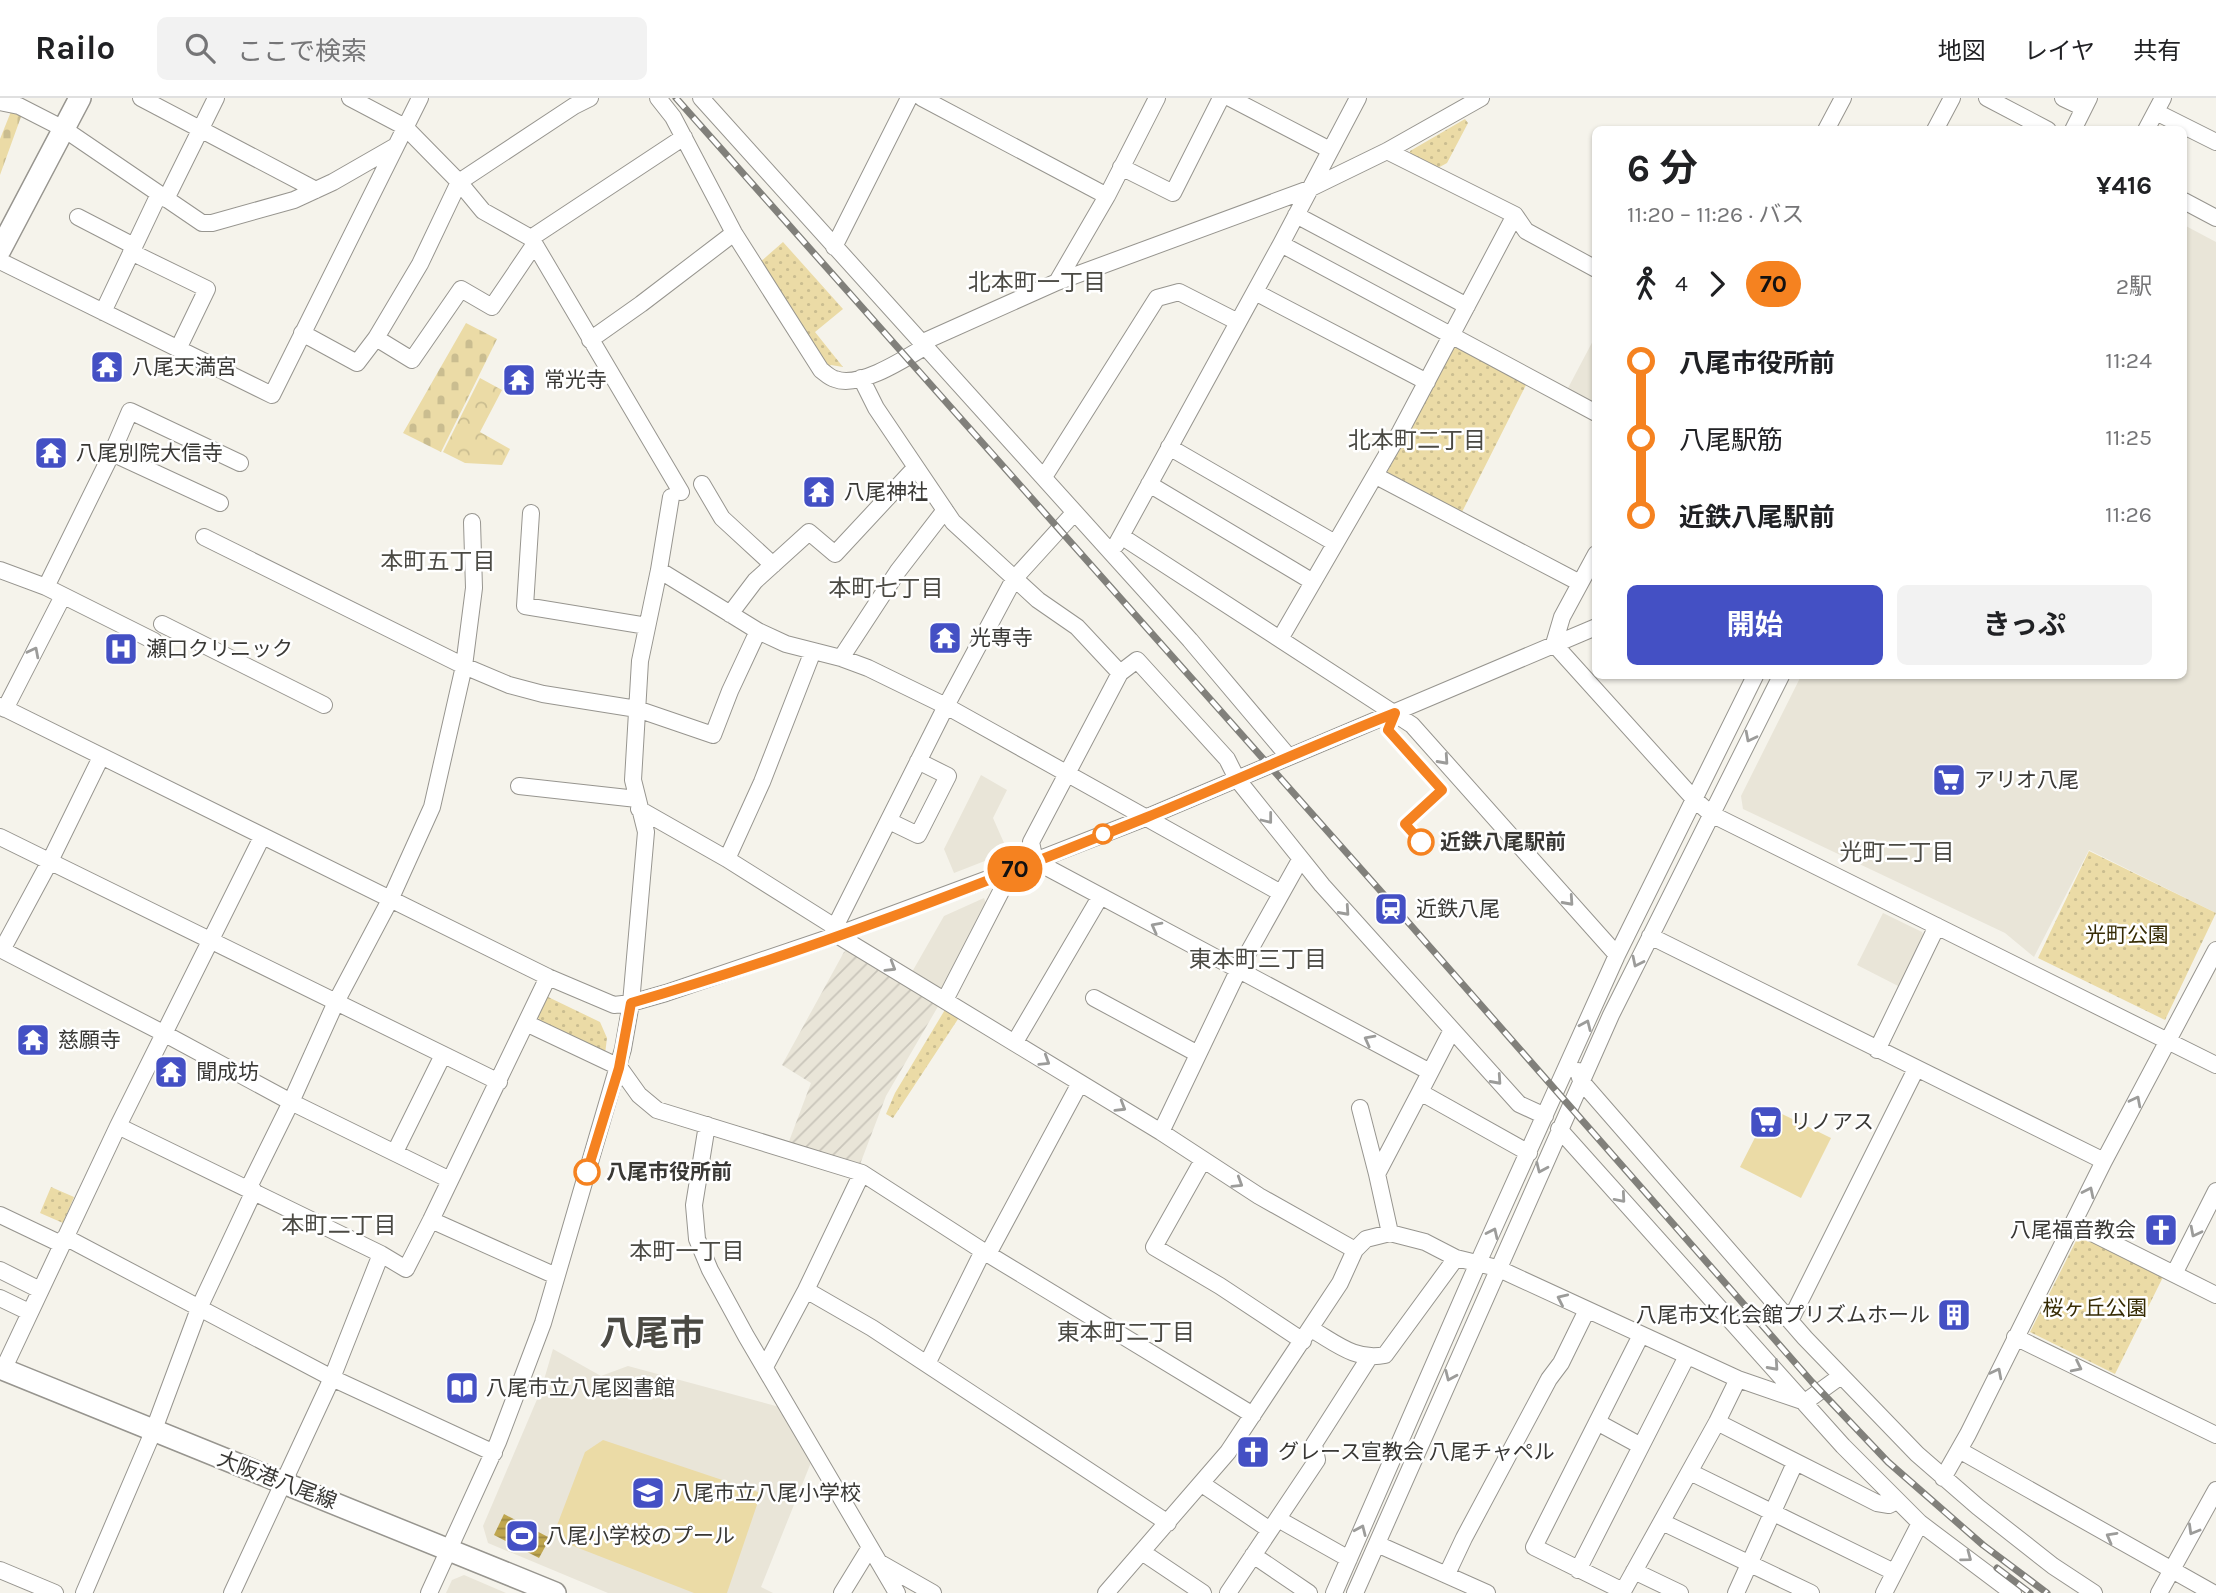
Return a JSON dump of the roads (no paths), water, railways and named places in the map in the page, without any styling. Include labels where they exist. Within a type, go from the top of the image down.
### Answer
[{"type":"main road","points":[[0,250],[80,98]]},
{"type":"main road","name":"大阪港八尾線","points":[[1,1371],[555,1593]]},
{"type":"street","points":[[141,98],[316,190]]},
{"type":"street","points":[[103,312],[133,249],[216,98]]},
{"type":"street","points":[[350,98],[405,127],[459,182],[483,211],[533,242],[676,494],[640,661],[633,780],[646,832],[631,1003],[619,1068],[543,1323],[494,1453],[429,1593]]},
{"type":"street","points":[[0,261],[272,395],[420,98]]},
{"type":"street","points":[[302,333],[357,363],[376,338],[420,264],[459,182],[590,98]]},
{"type":"street","points":[[658,98],[673,117],[734,233],[821,370],[836,380],[860,378],[882,371],[925,344],[1057,282],[1309,189],[1387,151],[1481,98]]},
{"type":"street","points":[[701,98],[1112,552],[1236,692],[1288,756]]},
{"type":"street","points":[[834,247],[909,98]]},
{"type":"street","points":[[922,98],[1107,196]]},
{"type":"street","points":[[1057,282],[1107,196],[1157,98]]},
{"type":"street","points":[[1121,167],[1173,193],[1221,98]]},
{"type":"street","points":[[1230,98],[1330,150]]},
{"type":"street","points":[[1112,552],[1358,98]]},
{"type":"street","points":[[1828,126],[1843,98]]},
{"type":"street","points":[[1937,126],[1952,98]]},
{"type":"street","points":[[1987,98],[2040,126]]},
{"type":"street","points":[[2063,98],[2086,103],[2075,126]]},
{"type":"street","points":[[0,102],[19,106],[64,130],[202,223],[212,223],[294,200],[395,147]]},
{"type":"street","points":[[2148,126],[2159,105],[2216,142]]},
{"type":"street","points":[[376,338],[412,360],[461,289],[492,307],[533,242],[684,137]]},
{"type":"street","points":[[1387,151],[1515,215],[1526,231],[1592,267]]},
{"type":"street","points":[[2187,203],[2216,218]]},
{"type":"street","points":[[1296,215],[1467,306]]},
{"type":"street","points":[[1280,639],[1376,476],[1515,215]]},
{"type":"street","points":[[78,217],[207,289],[178,349]]},
{"type":"street","points":[[590,340],[642,304],[734,233]]},
{"type":"street","points":[[1281,244],[1592,411]]},
{"type":"street","points":[[1044,477],[1157,299],[1179,292],[1238,322]]},
{"type":"street","points":[[1255,292],[1427,382]]},
{"type":"street","points":[[860,378],[876,408],[953,522],[1038,600],[1077,627],[1120,673]]},
{"type":"street","points":[[46,587],[113,453],[130,411],[240,463]]},
{"type":"street","points":[[1169,447],[1335,543]]},
{"type":"street","points":[[113,453],[220,503]]},
{"type":"street","points":[[730,614],[755,581],[809,533],[835,554],[916,467]]},
{"type":"street","points":[[1376,476],[1580,583]]},
{"type":"street","points":[[702,484],[722,518],[773,565]]},
{"type":"street","points":[[1149,484],[1313,582]]},
{"type":"street","points":[[841,658],[898,571],[945,510]]},
{"type":"street","points":[[531,513],[525,606],[647,626]]},
{"type":"street","points":[[836,931],[918,761],[1014,579],[1074,513]]},
{"type":"street","points":[[84,1593],[153,1432],[200,1306],[251,1190],[336,1002],[390,900],[432,807],[464,666],[474,589],[472,522]]},
{"type":"street","points":[[1121,536],[1395,713],[1417,730],[1617,955]]},
{"type":"street","points":[[204,537],[464,666],[509,685],[543,694],[637,709],[713,735],[758,631]]},
{"type":"street","points":[[1554,643],[1562,617],[1592,561]]},
{"type":"street","points":[[0,570],[46,587],[154,641]]},
{"type":"street","points":[[659,570],[758,631],[786,644],[868,668],[946,706],[1281,893]]},
{"type":"street","points":[[63,596],[3,708],[548,977],[599,1001],[614,1005],[631,1003],[1013,870],[1144,818],[1592,629]]},
{"type":"street","points":[[162,624],[324,705]]},
{"type":"street","points":[[1554,643],[1694,799],[1712,814],[2216,1065]]},
{"type":"street","points":[[727,859],[762,782],[813,651]]},
{"type":"street","points":[[1430,1072],[1035,861],[1031,842],[1120,673],[1137,660],[1227,760],[1237,779],[1300,860],[1452,1030],[1519,1104],[1545,1116]]},
{"type":"street","points":[[1334,1593],[1617,955],[1754,679]]},
{"type":"street","points":[[1355,1593],[1581,1081],[1650,936],[1780,679]]},
{"type":"street","points":[[101,757],[50,861],[1,950],[292,1102],[450,1180]]},
{"type":"street","points":[[889,821],[919,835],[948,776],[918,761]]},
{"type":"street","points":[[519,786],[638,804],[1262,1198],[1354,1250]]},
{"type":"street","points":[[1,1371],[118,1126],[262,836]]},
{"type":"street","points":[[0,837],[499,1082]]},
{"type":"street","points":[[1161,1132],[1238,971],[1300,860]]},
{"type":"street","points":[[945,1000],[1013,870]]},
{"type":"street","points":[[1015,1042],[1100,897]]},
{"type":"street","points":[[1877,1050],[1937,926]]},
{"type":"street","points":[[1650,936],[2104,1161]]},
{"type":"street","points":[[1943,1478],[2104,1161],[2216,950]]},
{"type":"street","points":[[118,1126],[381,1254],[405,1269],[499,1082],[548,977]]},
{"type":"street","points":[[1094,998],[1198,1054]]},
{"type":"street","points":[[526,1023],[619,1068],[639,1095],[657,1110],[862,1173],[1253,1415]]},
{"type":"street","points":[[1377,1174],[1452,1030]]},
{"type":"street","points":[[1573,1052],[1581,1081],[1841,1376],[1943,1478],[2053,1566],[2094,1593]]},
{"type":"street","points":[[395,1152],[443,1055]]},
{"type":"street","points":[[1790,1321],[1916,1069]]},
{"type":"street","points":[[927,1364],[1080,1083]]},
{"type":"street","points":[[1420,1092],[1529,1153]]},
{"type":"street","points":[[1360,1108],[1390,1233]]},
{"type":"street","points":[[707,1125],[694,1205],[695,1234],[716,1281],[869,1549],[897,1593]]},
{"type":"street","points":[[1559,1129],[1843,1446],[1920,1523],[2013,1593]]},
{"type":"street","points":[[1203,1160],[1154,1247],[1307,1335],[1369,1358],[1385,1355],[1456,1258]]},
{"type":"street","points":[[766,1365],[806,1290],[862,1173]]},
{"type":"street","points":[[2174,1274],[2216,1191]]},
{"type":"street","points":[[0,1215],[63,1240],[200,1306],[332,1378],[494,1453]]},
{"type":"street","points":[[431,1220],[556,1276]]},
{"type":"street","points":[[2074,1224],[2216,1294]]},
{"type":"street","points":[[1106,1593],[1228,1452],[1340,1283],[1354,1250],[1366,1239],[1390,1233],[1425,1242],[1456,1258],[1497,1268],[1738,1379],[1805,1402]]},
{"type":"street","points":[[232,1593],[332,1378],[381,1254]]},
{"type":"street","points":[[0,1270],[40,1290]]},
{"type":"street","points":[[806,1290],[872,1328],[1168,1523]]},
{"type":"street","points":[[0,1298],[29,1312]]},
{"type":"street","points":[[1447,1574],[1587,1310]]},
{"type":"street","points":[[1641,1335],[1534,1547],[1623,1592],[1738,1379]]},
{"type":"street","points":[[2015,1337],[2216,1435]]},
{"type":"street","points":[[1578,1570],[1687,1356]]},
{"type":"street","points":[[1228,1593],[1317,1460],[1314,1444],[1369,1358]]},
{"type":"street","points":[[1805,1402],[1841,1376]]},
{"type":"street","points":[[1597,1422],[1641,1446]]},
{"type":"street","points":[[1717,1422],[1877,1503],[1889,1506],[1897,1501]]},
{"type":"street","points":[[1959,1450],[2214,1593]]},
{"type":"street","points":[[1737,1593],[1796,1463]]},
{"type":"street","points":[[1690,1472],[1895,1572]]},
{"type":"street","points":[[1202,1484],[1212,1493],[1274,1525],[1349,1559]]},
{"type":"street","points":[[2159,1593],[2216,1490]]},
{"type":"street","points":[[1662,1522],[1811,1593]]},
{"type":"street","points":[[1884,1593],[1920,1523]]},
{"type":"street","points":[[1377,1544],[1487,1593]]},
{"type":"street","points":[[842,1593],[869,1549]]},
{"type":"street","points":[[1142,1552],[1203,1593]]},
{"type":"street","points":[[1253,1555],[1309,1593]]},
{"type":"street","points":[[880,1563],[933,1593]]},
{"type":"street","points":[[0,1570],[55,1593]]},
{"type":"street","points":[[1634,1571],[1680,1593]]},
{"type":"railway","points":[[676,98],[1393,905],[1812,1382],[1888,1462],[1983,1545],[2047,1593]]},
{"type":"railway","points":[[1997,1568],[2030,1593]]},
{"type":"place","name":"八尾天満宮","points":[[107,367]]},
{"type":"place","name":"常光寺","points":[[519,380]]},
{"type":"place","name":"八尾別院大信寺","points":[[51,453]]},
{"type":"place","name":"八尾神社","points":[[819,492]]},
{"type":"place","name":"光専寺","points":[[945,638]]},
{"type":"place","name":"瀬口クリニック","points":[[121,649]]},
{"type":"place","name":"アリオ八尾","points":[[1949,780]]},
{"type":"place","name":"近鉄八尾駅前","points":[[1421,842]]},
{"type":"place","name":"近鉄八尾","points":[[1391,909]]},
{"type":"place","name":"慈願寺","points":[[33,1040]]},
{"type":"place","name":"聞成坊","points":[[171,1072]]},
{"type":"place","name":"リノアス","points":[[1766,1122]]},
{"type":"place","name":"八尾市役所前","points":[[587,1172]]},
{"type":"place","name":"八尾福音教会","points":[[2161,1230]]},
{"type":"place","name":"八尾市文化会館プリズムホール","points":[[1954,1315]]},
{"type":"place","name":"八尾市立八尾図書館","points":[[462,1388]]},
{"type":"place","name":"グレース宣教会 八尾チャペル","points":[[1253,1452]]},
{"type":"place","name":"八尾市立八尾小学校","points":[[648,1493]]},
{"type":"place","name":"八尾小学校のプール","points":[[522,1536]]},
{"type":"district","name":"北本町一丁目","points":[[1037,282]]},
{"type":"district","name":"北本町二丁目","points":[[1417,440]]},
{"type":"district","name":"本町五丁目","points":[[438,561]]},
{"type":"district","name":"本町七丁目","points":[[886,588]]},
{"type":"district","name":"光町二丁目","points":[[1897,852]]},
{"type":"district","name":"東本町三丁目","points":[[1258,959]]},
{"type":"district","name":"本町二丁目","points":[[339,1225]]},
{"type":"district","name":"本町一丁目","points":[[687,1251]]},
{"type":"district","name":"東本町二丁目","points":[[1126,1332]]},
{"type":"district","name":"八尾市","points":[[652,1333]]},
{"type":"park label","name":"光町公園","points":[[2127,935]]},
{"type":"park label","name":"桜ヶ丘公園","points":[[2095,1308]]}]
